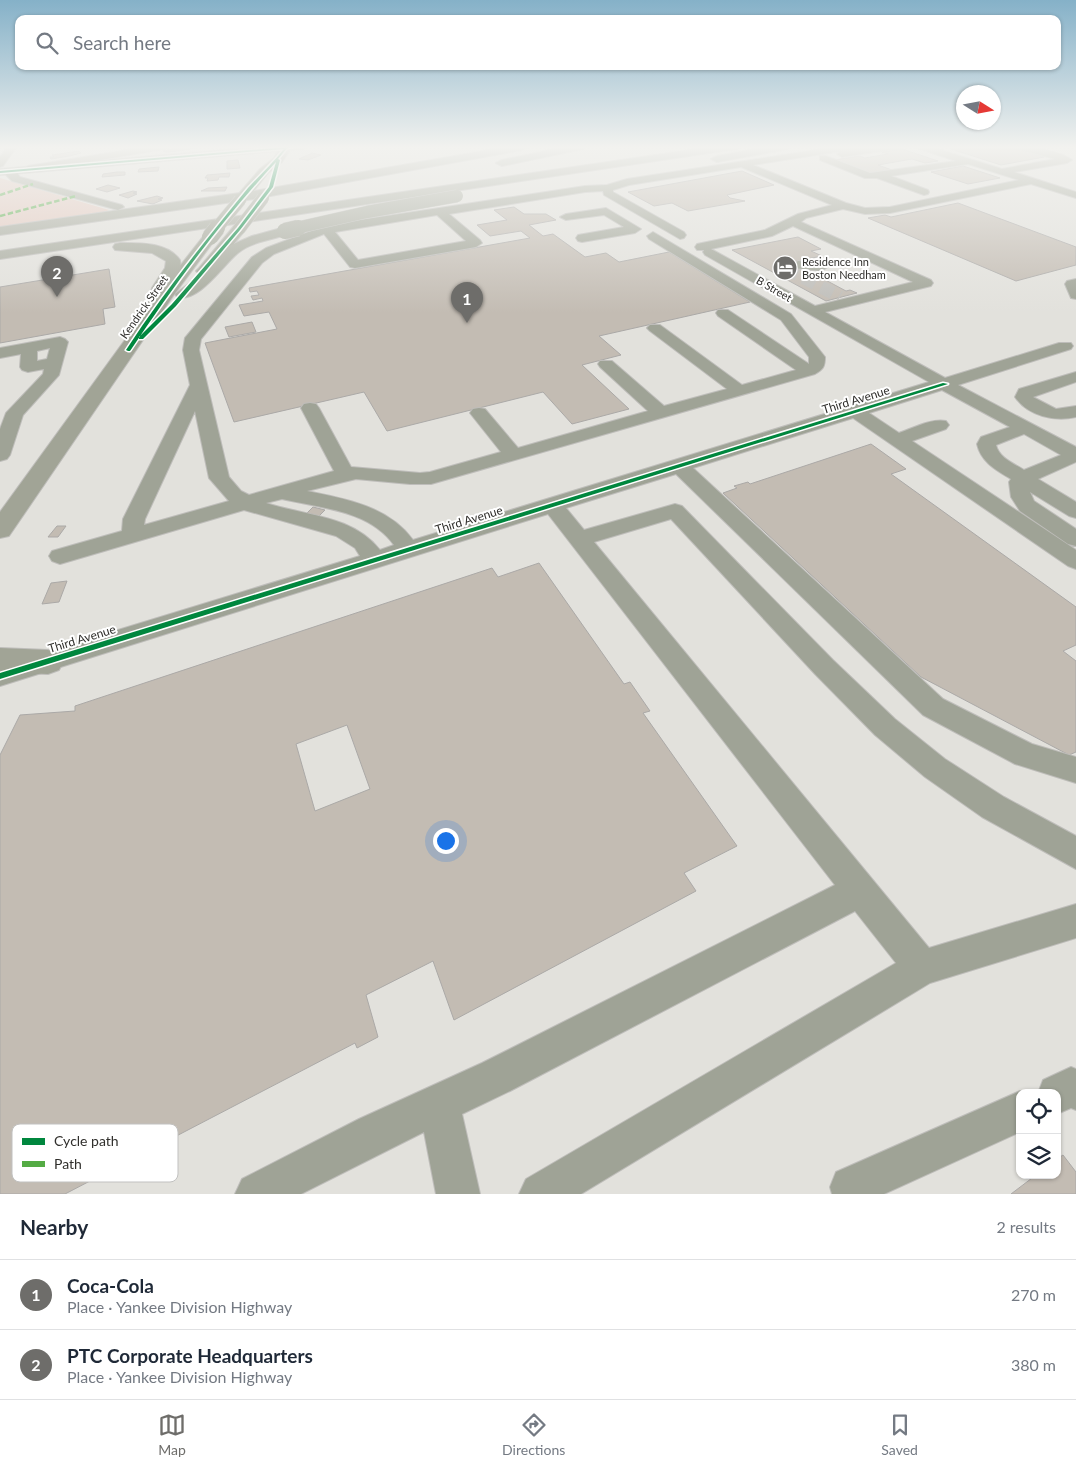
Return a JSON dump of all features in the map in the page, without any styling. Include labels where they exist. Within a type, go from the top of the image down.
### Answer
[{"type":"highway","points":[[0,231],[221,202]]},
{"type":"highway","points":[[0,243],[282,202]]},
{"type":"highway","points":[[0,255],[358,202]]},
{"type":"highway","points":[[183,294],[211,274],[234,249],[256,239],[379,210],[425,202]]},
{"type":"highway","points":[[92,241],[164,235],[277,220],[409,209],[455,202]]},
{"type":"highway","points":[[0,264],[120,247],[159,251],[170,257],[174,266],[172,272],[160,288],[156,307]]},
{"type":"main road","name":"Kendrick Street","points":[[0,530],[52,454],[128,350],[156,307],[239,202]]},
{"type":"main road","name":"Kendrick Street","points":[[128,350],[154,327],[240,229],[261,202]]},
{"type":"main road","points":[[0,660],[48,662]]},
{"type":"street","points":[[99,202],[118,207]]},
{"type":"street","points":[[376,561],[367,546],[345,532],[245,503],[229,491],[219,478],[191,350],[191,342],[196,333],[254,262],[270,251],[327,229],[503,202]]},
{"type":"street","points":[[518,202],[532,209]]},
{"type":"street","points":[[526,202],[606,211],[635,229],[582,238]]},
{"type":"street","points":[[560,207],[568,202]]},
{"type":"street","name":"B Street","points":[[623,202],[812,311],[1075,456]]},
{"type":"street","points":[[833,202],[843,206],[865,210],[890,210],[928,202]]},
{"type":"street","points":[[701,247],[768,233],[802,216],[843,206]]},
{"type":"street","points":[[560,207],[579,227],[569,229],[582,238],[602,246],[675,232]]},
{"type":"street","points":[[327,229],[355,264],[476,243],[440,211]]},
{"type":"street","points":[[793,222],[926,283],[845,300],[812,311]]},
{"type":"street","points":[[60,556],[345,474],[367,473],[425,479],[809,371],[817,366],[818,360],[789,320],[653,236]]},
{"type":"street","points":[[798,265],[822,267]]},
{"type":"street","points":[[752,276],[773,271]]},
{"type":"street","points":[[1076,283],[1072,284],[1076,295]]},
{"type":"street","points":[[723,313],[809,371]]},
{"type":"street","points":[[655,328],[740,390]]},
{"type":"street","points":[[0,353],[60,342],[51,375],[15,414],[0,455]]},
{"type":"street","name":"Third Avenue","points":[[0,676],[945,384],[1072,347]]},
{"type":"street","points":[[896,358],[908,374],[903,398]]},
{"type":"street","points":[[606,364],[661,413]]},
{"type":"street","points":[[1076,377],[1025,393],[1024,397],[1026,400],[1055,415],[1076,411]]},
{"type":"street","points":[[132,536],[134,519],[199,385]]},
{"type":"street","points":[[310,408],[345,474]]},
{"type":"street","points":[[856,412],[1076,561]]},
{"type":"street","points":[[480,413],[513,454]]},
{"type":"street","points":[[897,440],[940,425]]},
{"type":"street","points":[[1023,428],[988,441],[986,448],[997,462],[1076,511]]},
{"type":"street","points":[[1075,456],[1022,478],[1019,482],[1021,497],[1027,506],[1076,539]]},
{"type":"street","points":[[680,467],[933,707],[1025,755],[1076,770]]},
{"type":"street","points":[[219,478],[367,513],[397,532],[409,550]]},
{"type":"street","points":[[553,506],[922,968]]},
{"type":"street","points":[[579,539],[675,511],[824,667],[885,727],[935,768],[993,807],[1076,853]]},
{"type":"street","points":[[257,1194],[374,1134],[505,1072],[860,890]]},
{"type":"street","points":[[541,1194],[922,968],[1076,921]]},
{"type":"street","points":[[1061,1092],[1071,1087],[1076,1090]]},
{"type":"street","points":[[439,1103],[458,1194]]},
{"type":"street","points":[[848,1192],[1016,1113]]},
{"type":"shaded area","points":[[0,202],[81,202],[109,210],[104,212],[0,228]]},
{"type":"building","points":[[141,202],[158,202],[153,204]]},
{"type":"building","points":[[646,202],[741,202],[688,211],[672,203],[654,206]]},
{"type":"building","points":[[958,203],[1076,247],[1076,265],[1016,281],[868,218],[885,215],[891,217]]},
{"type":"building","points":[[514,207],[524,214],[546,214],[556,220],[529,225],[543,236],[553,234],[585,257],[606,253],[619,262],[669,252],[750,302],[599,336],[621,355],[582,365],[629,409],[572,424],[543,392],[387,431],[364,392],[234,422],[205,343],[277,329],[269,312],[244,316],[239,305],[263,301],[262,298],[253,300],[251,296],[259,295],[257,291],[250,292],[249,288],[530,238],[521,231],[490,236],[477,225],[507,220],[494,210]]},
{"type":"building","name":"Residence Inn Boston Needham","points":[[798,237],[821,249],[811,251],[822,256],[792,262],[846,291],[850,290],[857,293],[826,301],[732,250]]},
{"type":"building","points":[[109,269],[115,307],[103,309],[105,324],[0,343],[0,287]]},
{"type":"building","points":[[252,322],[256,332],[229,337],[225,327]]},
{"type":"building","points":[[871,444],[906,469],[891,474],[1076,607],[1076,645],[1063,651],[1076,661],[1076,752],[1069,755],[921,677],[723,493],[737,488],[734,486],[748,482],[750,484]]},
{"type":"building","points":[[313,507],[325,510],[319,516],[307,513]]},
{"type":"building","points":[[57,526],[66,526],[58,537],[48,537]]},
{"type":"building","points":[[539,563],[624,684],[630,682],[650,711],[643,713],[737,846],[684,873],[696,891],[454,1020],[433,961],[366,995],[378,1037],[357,1048],[355,1043],[178,1135],[178,1124],[12,1124],[12,1182],[88,1182],[65,1194],[0,1194],[0,755],[20,715],[75,711],[75,706],[492,568],[498,577]],"holes":[[[347,725],[370,789],[315,811],[296,744]]]},
{"type":"building","points":[[67,581],[59,602],[42,604],[51,583]]},
{"type":"building","points":[[1063,1155],[1076,1172],[1076,1194],[1011,1194],[1031,1179],[1061,1179],[1061,1156]]},
{"type":"tunnel","points":[[786,268],[840,297]]},
{"type":"marked path","points":[[0,216],[54,202]]},
{"type":"cycle path","points":[[128,350],[187,267],[239,202]]},
{"type":"cycle path","points":[[141,338],[174,305],[260,202]]},
{"type":"cycle path","points":[[0,676],[945,384]]},
{"type":"place","name":"Residence Inn Boston Needham","points":[[785,268]]},
{"type":"place","name":"PTC Corporate Headquarters","points":[[57,297]]},
{"type":"place","name":"Coca-Cola","points":[[467,323]]}]
